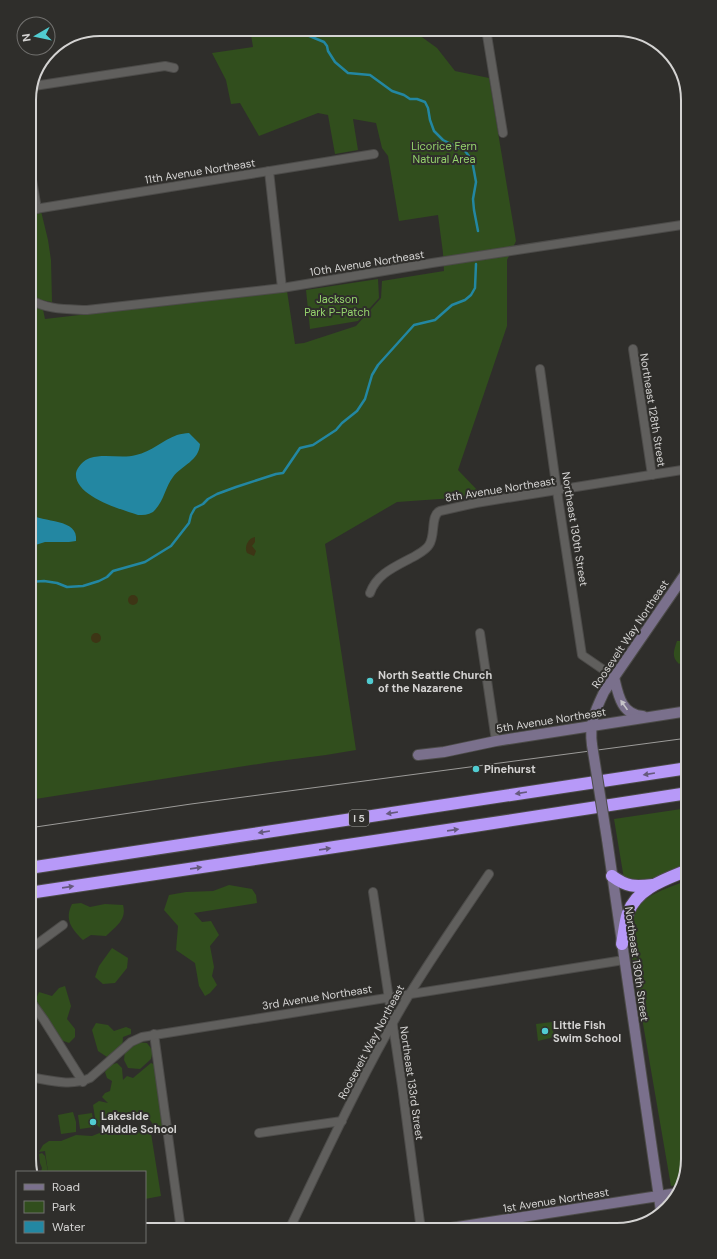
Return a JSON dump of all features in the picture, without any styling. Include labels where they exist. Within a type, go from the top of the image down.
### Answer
[{"type":"highway","name":"I 5","points":[[36,867],[681,769]]},
{"type":"highway","name":"I 5","points":[[36,892],[681,794]]},
{"type":"highway","points":[[622,944],[628,913],[632,904],[639,896],[653,885],[681,873]]},
{"type":"highway","points":[[612,876],[621,883],[628,885],[653,885]]},
{"type":"main road","name":"Roosevelt Way Northeast","points":[[591,736],[594,713],[604,692],[681,580]]},
{"type":"main road","points":[[614,677],[618,694],[624,707],[629,712],[639,716],[651,717]]},
{"type":"main road","name":"5th Avenue Northeast","points":[[418,755],[444,752],[496,740],[591,736],[651,717],[681,712]]},
{"type":"main road","name":"Northeast 130th Street","points":[[591,736],[660,1206]]},
{"type":"main road","name":"1st Avenue Northeast","points":[[484,1223],[670,1194]]},
{"type":"street","points":[[487,36],[503,133]]},
{"type":"street","points":[[38,85],[165,66],[174,68]]},
{"type":"street","name":"11th Avenue Northeast","points":[[36,209],[374,154]]},
{"type":"street","points":[[269,171],[282,288]]},
{"type":"street","name":"10th Avenue Northeast","points":[[36,304],[56,309],[87,310],[282,288],[432,263],[681,225]]},
{"type":"street","name":"Northeast 128th Street","points":[[633,349],[652,475]]},
{"type":"street","name":"Northeast 130th Street","points":[[540,369],[582,655],[614,677]]},
{"type":"street","name":"8th Avenue Northeast","points":[[370,592],[374,583],[380,576],[429,546],[432,540],[435,514],[444,509],[681,470]]},
{"type":"street","points":[[480,633],[496,740]]},
{"type":"street","name":"Roosevelt Way Northeast","points":[[292,1223],[392,1023],[489,874]]},
{"type":"street","name":"Northeast 133rd Street","points":[[373,892],[402,1086],[420,1223]]},
{"type":"street","points":[[36,945],[63,925]]},
{"type":"street","name":"3rd Avenue Northeast","points":[[83,1082],[90,1078],[131,1042],[154,1034],[624,960]]},
{"type":"street","points":[[36,1009],[83,1082],[73,1083],[36,1078]]},
{"type":"street","points":[[154,1034],[180,1223]]},
{"type":"street","points":[[259,1133],[342,1121]]},
{"type":"green space","name":"Licorice Fern Natural Area","points":[[251,36],[420,36],[437,48],[455,71],[489,78],[516,241],[507,260],[507,326],[458,470],[480,493],[454,498],[397,502],[325,544],[356,750],[36,799],[36,211],[41,211],[51,260],[52,302],[41,300],[45,319],[287,291],[295,344],[304,343],[356,326],[381,298],[382,281],[444,271],[438,215],[399,221],[388,156],[382,148],[376,123],[353,119],[358,150],[335,154],[328,115],[318,113],[259,136],[240,103],[231,104],[226,80],[212,53],[253,47]]},
{"type":"green space","name":"Jackson Park P-Patch","points":[[378,279],[379,298],[358,321],[310,329],[306,290]]},
{"type":"green space","points":[[677,641],[681,641],[681,662],[679,664],[675,659],[674,650]]},
{"type":"green space","points":[[681,809],[681,867],[645,882],[624,879],[614,819]]},
{"type":"green space","points":[[681,883],[681,1158],[678,1179],[675,1186],[671,1186],[632,960],[631,936],[632,917],[637,907],[649,897]]},
{"type":"green space","points":[[229,885],[252,889],[256,895],[257,903],[194,913],[202,922],[211,921],[219,935],[210,946],[214,967],[212,976],[217,985],[205,996],[199,986],[195,963],[176,950],[178,926],[164,910],[169,895],[186,892],[213,891]]},
{"type":"green space","points":[[81,903],[90,907],[105,904],[123,905],[124,910],[122,919],[106,936],[91,935],[83,940],[70,924],[69,920],[72,904]]},
{"type":"green space","points":[[112,948],[128,958],[127,968],[115,983],[103,984],[95,977],[99,966]]},
{"type":"green space","points":[[65,986],[71,1006],[67,1019],[75,1029],[75,1037],[69,1043],[58,1039],[36,999],[39,992],[52,996],[59,988]]},
{"type":"green space","name":"Little Fish Swim School","points":[[552,1022],[554,1037],[538,1041],[536,1024]]},
{"type":"green space","points":[[96,1023],[108,1025],[114,1031],[126,1027],[131,1029],[131,1034],[123,1037],[121,1048],[114,1054],[107,1057],[98,1051],[92,1030]]},
{"type":"green space","points":[[137,1042],[147,1043],[153,1051],[151,1059],[140,1069],[128,1068],[124,1060],[125,1051]]},
{"type":"green space","points":[[117,1063],[122,1068],[123,1080],[127,1076],[133,1078],[151,1063],[156,1065],[164,1125],[161,1128],[156,1129],[150,1120],[144,1122],[134,1117],[125,1120],[117,1117],[112,1121],[100,1122],[100,1128],[96,1124],[93,1105],[99,1101],[108,1103],[102,1097],[105,1093],[110,1091],[112,1081],[107,1078],[105,1072],[110,1065]]},
{"type":"green space","points":[[73,1112],[76,1122],[76,1132],[61,1134],[58,1115]]},
{"type":"green space","points":[[92,1113],[94,1127],[80,1129],[78,1115]]},
{"type":"green space","points":[[144,1125],[150,1127],[161,1196],[146,1199],[146,1171],[48,1171],[45,1151],[39,1152],[43,1145],[49,1141],[61,1141],[76,1135],[92,1136],[107,1130],[127,1131]]},
{"type":"green space","points":[[42,1153],[45,1156],[48,1171],[41,1171],[39,1154]]},
{"type":"sand","points":[[255,537],[255,542],[252,546],[256,551],[254,556],[247,553],[246,546],[250,539]]},
{"type":"sand","points":[[133,595],[138,600],[133,605],[128,600]]},
{"type":"sand","points":[[96,633],[101,638],[96,643],[91,638]]},
{"type":"water","points":[[189,433],[200,444],[197,455],[173,477],[160,504],[151,513],[146,515],[138,515],[110,505],[90,495],[77,481],[76,473],[78,468],[85,460],[101,456],[136,455],[147,451],[177,435]]},
{"type":"water","points":[[36,517],[66,525],[72,528],[75,534],[76,541],[45,542],[36,545]]},
{"type":"waterway","points":[[309,36],[324,42],[335,62],[348,73],[370,75],[392,91],[404,95],[410,99],[417,99],[425,102],[434,131],[443,140],[465,151],[472,160],[476,182],[473,199],[478,231]]},
{"type":"waterway","points":[[36,582],[57,583],[67,587],[83,586],[99,581],[107,577],[113,571],[145,562],[171,546],[189,523],[195,508],[203,504],[208,499],[236,487],[283,473],[300,448],[313,445],[336,430],[357,411],[365,399],[372,375],[378,365],[414,325],[435,320],[452,305],[465,300],[471,295],[475,288],[476,264]]},
{"type":"tram line","points":[[36,827],[191,804],[681,739]]},
{"type":"place","name":"North Seattle Church of the Nazarene","points":[[370,681]]},
{"type":"place","name":"Pinehurst","points":[[476,769]]},
{"type":"place","name":"Little Fish Swim School","points":[[545,1031]]},
{"type":"place","name":"Lakeside Middle School","points":[[93,1122]]}]
